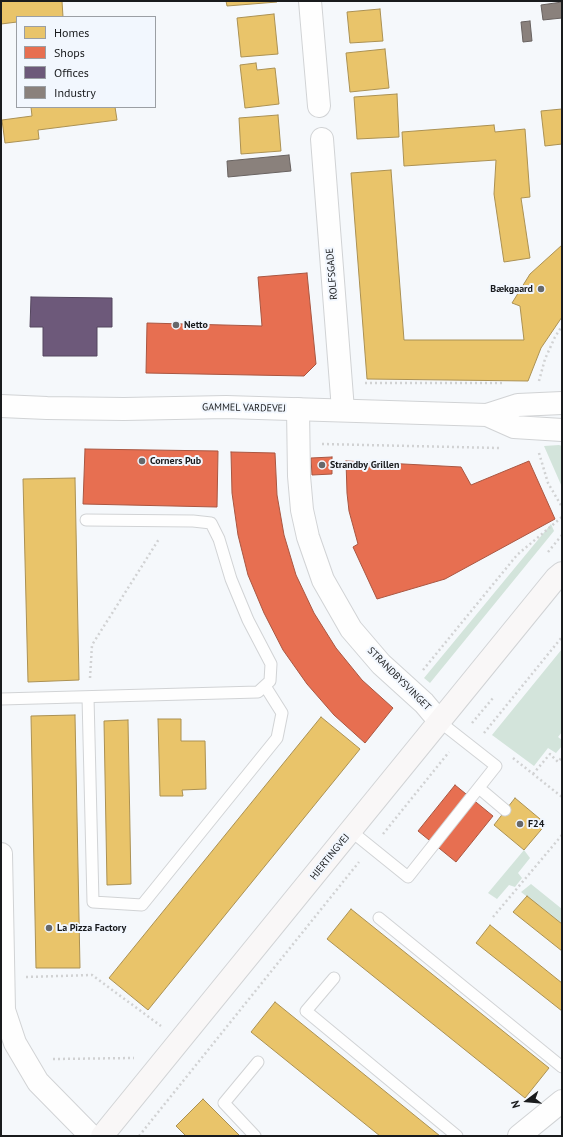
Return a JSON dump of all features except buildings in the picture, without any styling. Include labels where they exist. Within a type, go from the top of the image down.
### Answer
[{"type":"main road","name":"HJERTINGVEJ","points":[[102,1136],[351,832],[560,573]]},
{"type":"street","points":[[310,1],[319,106]]},
{"type":"street","name":"ROLFSGADE","points":[[322,139],[343,410]]},
{"type":"street","name":"GAMMEL VARDEVEJ","points":[[1,406],[47,408],[226,407],[487,415],[518,405],[561,400]]},
{"type":"street","name":"STRANDBYSVINGET","points":[[298,409],[297,444],[302,510],[308,537],[323,580],[352,629],[381,664],[424,704],[440,722]]},
{"type":"street","name":"GAMMEL VARDEVEJ","points":[[487,415],[514,427],[562,430]]},
{"type":"street","points":[[1,854],[4,1010],[13,1048],[38,1082],[91,1136]]},
{"type":"street","points":[[519,1136],[562,1101]]},
{"type":"lane","points":[[1,699],[258,692],[270,681],[271,664],[248,620],[231,579],[219,539],[211,523],[86,520]]},
{"type":"lane","points":[[88,697],[93,902],[142,905],[277,738],[282,713],[265,686]]},
{"type":"lane","points":[[351,832],[408,877],[496,766],[440,722]]},
{"type":"lane","points":[[479,788],[506,810]]},
{"type":"lane","points":[[379,918],[562,1067]]},
{"type":"lane","points":[[334,978],[306,1011],[457,1136]]},
{"type":"lane","points":[[255,1136],[224,1103],[258,1062]]},
{"type":"path","points":[[341,383],[507,383]]},
{"type":"path","points":[[297,444],[507,448]]},
{"type":"path","points":[[408,689],[517,556],[562,517]]},
{"type":"path","points":[[88,697],[92,645],[170,521]]},
{"type":"path","points":[[489,738],[483,733],[562,637]]},
{"type":"path","points":[[139,1136],[494,696]]},
{"type":"path","points":[[533,774],[550,754],[558,762],[562,757]]},
{"type":"path","points":[[511,756],[562,797]]},
{"type":"path","points":[[493,917],[562,835]]},
{"type":"path","points":[[4,977],[92,975],[160,1026],[177,1044]]},
{"type":"path","points":[[13,1048],[135,1058]]},
{"type":"shaded area","points":[[544,446],[562,446],[562,487]]},
{"type":"shaded area","points":[[551,524],[554,531],[430,683],[424,678]]},
{"type":"shaded area","points":[[562,649],[562,732],[558,737],[562,740],[562,746],[556,753],[548,748],[534,766],[492,735]]},
{"type":"shaded area","points":[[524,850],[530,858],[518,873],[522,878],[515,887],[509,885],[497,899],[488,893]]},
{"type":"shaded area","points":[[531,884],[562,909],[562,924],[521,892]]},
{"type":"place","name":"Bækgaard","points":[[541,289]]},
{"type":"place","name":"Netto","points":[[176,325]]},
{"type":"place","name":"Corners Pub","points":[[142,461]]},
{"type":"place","name":"Strandby Grillen","points":[[322,465]]},
{"type":"place","name":"F24","points":[[520,824]]},
{"type":"place","name":"La Pizza Factory","points":[[49,928]]}]
